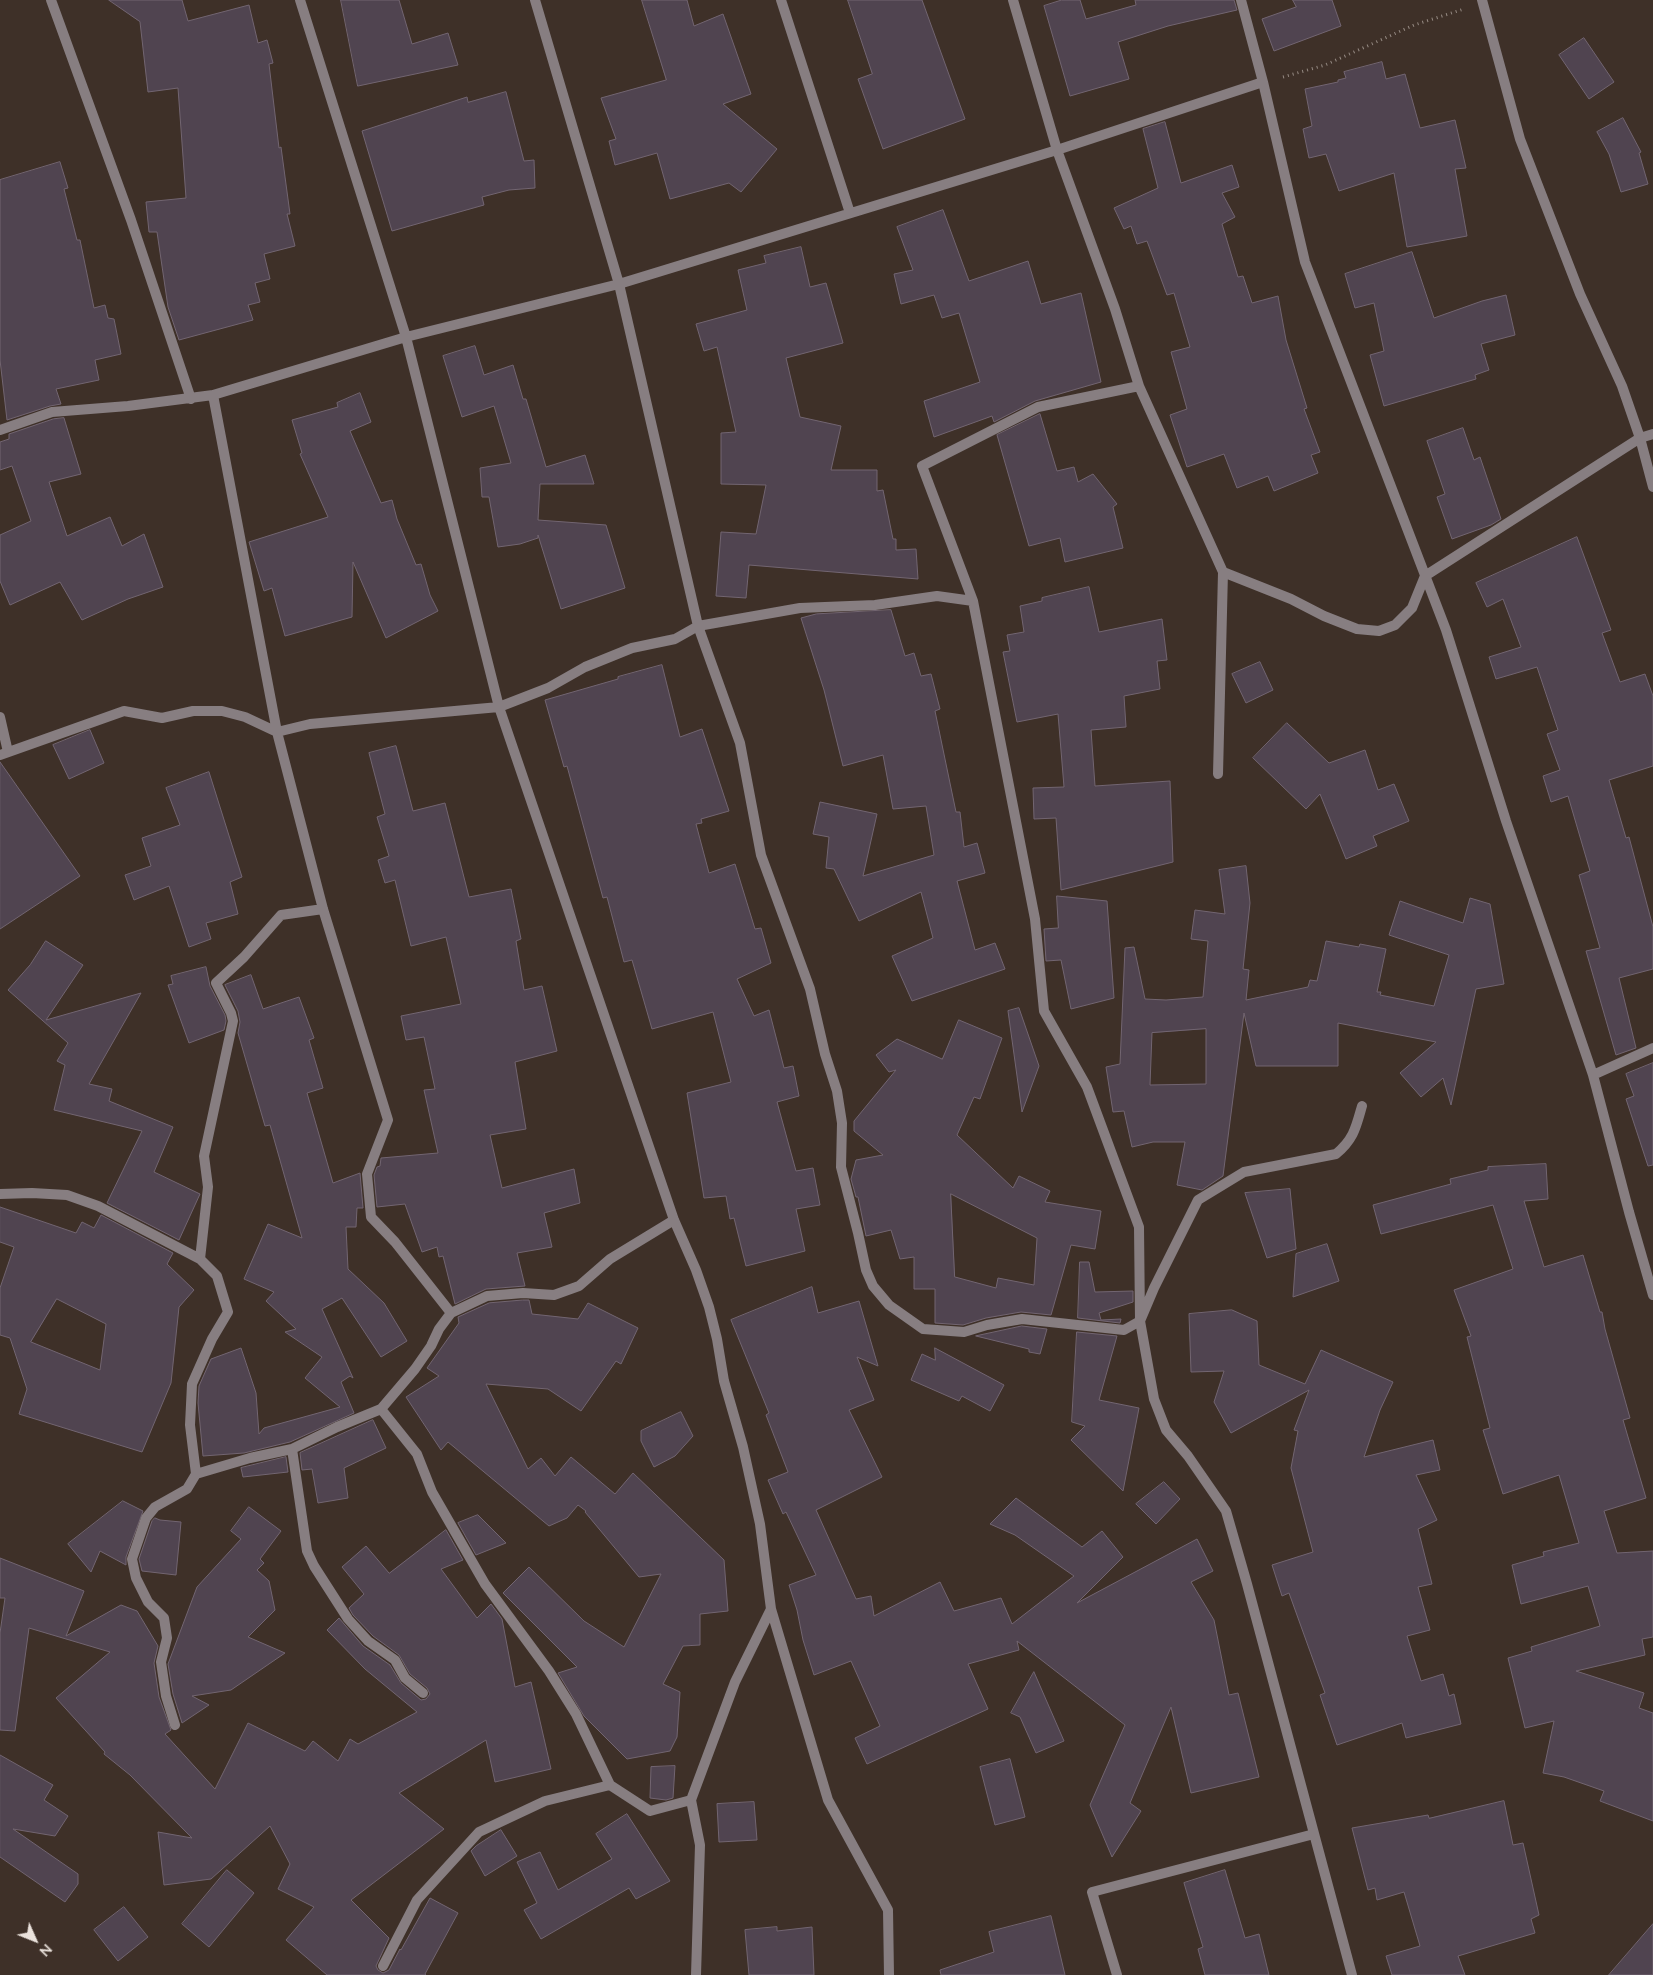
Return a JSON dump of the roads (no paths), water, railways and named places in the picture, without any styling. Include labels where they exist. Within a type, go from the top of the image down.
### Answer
[{"type":"street","points":[[51,0],[132,220],[191,399]]},
{"type":"street","points":[[300,0],[406,337],[499,707],[674,1220],[696,1270],[711,1315],[724,1381],[743,1447],[760,1524],[771,1609],[828,1800],[888,1910],[889,1975]]},
{"type":"street","points":[[535,0],[619,284],[698,626],[740,742],[761,855],[810,989],[825,1054],[837,1091],[842,1123],[841,1167],[866,1270],[873,1286],[888,1305],[923,1330],[964,1332],[987,1325],[1022,1320],[1124,1330],[1140,1321],[1154,1288],[1198,1200],[1244,1172],[1336,1154],[1346,1145],[1355,1132],[1362,1106]]},
{"type":"street","points":[[781,0],[850,213]]},
{"type":"street","points":[[1013,0],[1057,150],[1116,309],[1139,386],[1222,572],[1218,774]]},
{"type":"street","points":[[1241,0],[1263,82],[1305,262],[1446,630],[1506,821],[1593,1075],[1653,1295]]},
{"type":"street","points":[[1483,1],[1520,140],[1580,294],[1622,386],[1640,438],[1653,487]]},
{"type":"street","points":[[0,430],[52,412],[191,399],[213,394],[406,337],[619,284],[1057,150],[1263,82]]},
{"type":"street","points":[[1139,386],[1038,407],[922,466],[973,601],[1035,919],[1044,1011],[1087,1087],[1139,1227],[1140,1321],[1154,1399],[1166,1430],[1188,1456],[1226,1511],[1352,1975]]},
{"type":"street","points":[[213,394],[277,732],[323,909],[388,1120],[367,1174],[371,1217],[395,1242],[451,1313]]},
{"type":"street","points":[[1222,572],[1291,599],[1324,616],[1358,629],[1379,631],[1395,625],[1412,608],[1425,576],[1640,438],[1653,434]]},
{"type":"street","points":[[0,717],[4,754],[124,711],[162,718],[193,711],[222,712],[245,718],[277,732],[310,724],[499,707],[548,688],[585,667],[632,648],[674,639],[698,626],[800,608],[875,605],[937,596],[973,601]]},
{"type":"street","points":[[200,1260],[208,1187],[204,1156],[233,1021],[216,983],[244,957],[281,915],[323,909]]},
{"type":"street","points":[[1593,1075],[1653,1048]]},
{"type":"street","points":[[0,1194],[67,1195],[98,1206],[200,1260],[217,1276],[228,1312],[212,1339],[192,1384],[190,1425],[196,1474],[188,1490],[156,1507],[146,1518],[132,1559],[136,1578],[148,1602],[164,1618],[167,1638],[161,1662],[166,1696],[175,1725]]},
{"type":"street","points":[[196,1474],[250,1458],[292,1449],[337,1427],[381,1409],[415,1369],[451,1313],[487,1296],[523,1293],[554,1295],[579,1286],[610,1259],[674,1220]]},
{"type":"street","points":[[381,1409],[418,1454],[432,1492],[484,1584],[549,1671],[576,1714],[610,1785],[650,1811],[691,1800]]},
{"type":"street","points":[[292,1449],[307,1551],[314,1566],[348,1619],[368,1641],[395,1660],[405,1678],[423,1693]]},
{"type":"street","points":[[696,1975],[700,1845],[691,1800],[735,1682],[771,1609]]},
{"type":"street","points":[[383,1966],[417,1900],[479,1832],[545,1801],[610,1785]]},
{"type":"street","points":[[1117,1975],[1092,1892],[1314,1834]]}]
